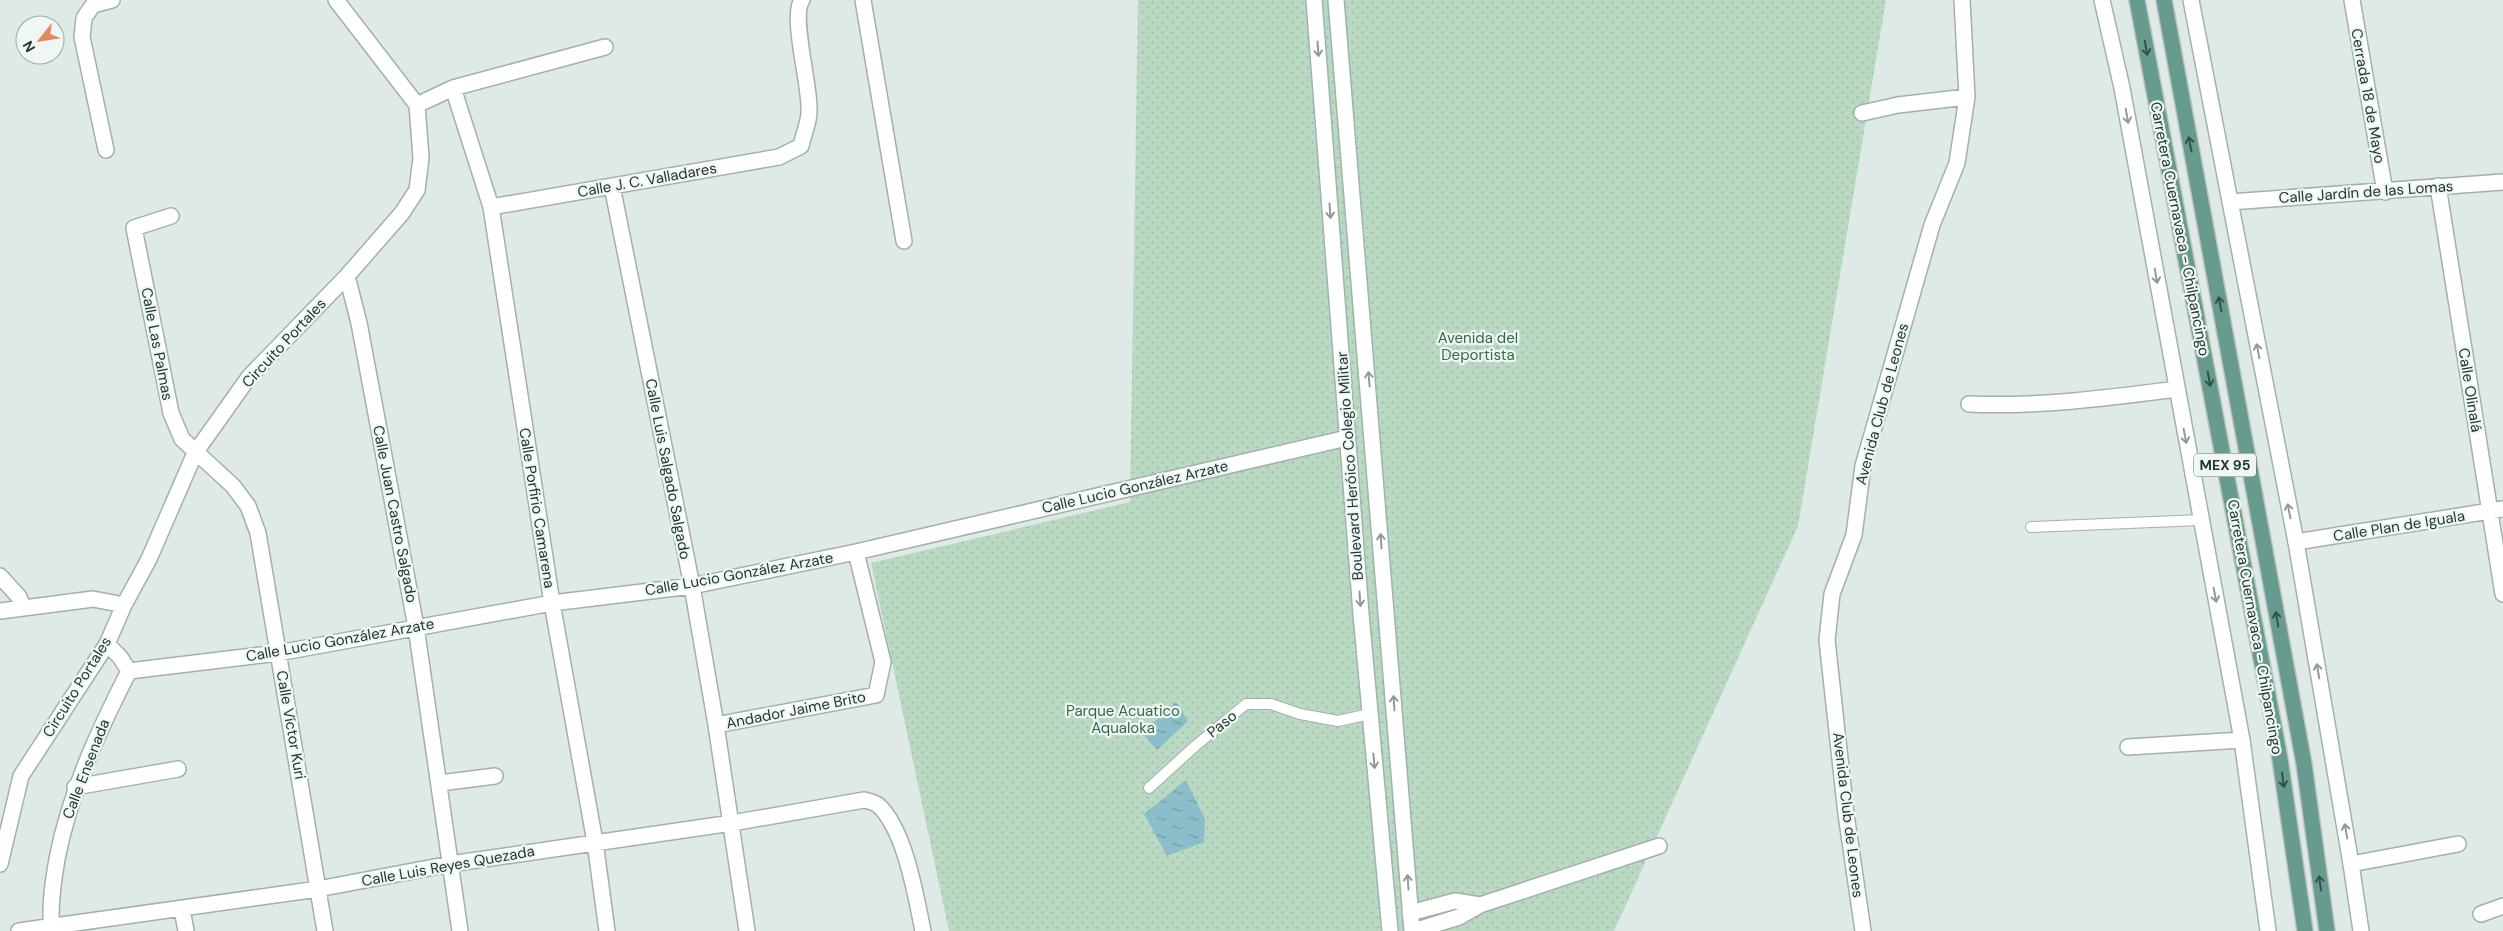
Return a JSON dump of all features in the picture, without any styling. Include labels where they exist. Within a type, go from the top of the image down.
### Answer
[{"type":"main road","name":"Carretera Cuernavaca - Chilpancingo","points":[[2137,0],[2280,759],[2305,931]]},
{"type":"main road","name":"Carretera Cuernavaca - Chilpancingo","points":[[2164,0],[2304,764],[2327,931]]},
{"type":"street","points":[[106,150],[82,37],[84,18],[94,4],[112,0]]},
{"type":"street","points":[[336,0],[417,105],[453,88],[604,47]]},
{"type":"street","name":"Calle J. C. Valladares","points":[[491,207],[780,157],[800,146],[810,112],[800,34],[799,4],[802,0]]},
{"type":"street","points":[[863,0],[904,241]]},
{"type":"street","name":"Boulevard Heróico Colegio Militar","points":[[1314,0],[1370,714],[1390,931]]},
{"type":"street","name":"Boulevard Heróico Colegio Militar","points":[[1336,0],[1410,913],[1413,931]]},
{"type":"street","name":"Avenida Club de Leones","points":[[1863,931],[1846,814],[1827,640],[1832,594],[1854,535],[1863,466],[1876,425],[1889,370],[1932,224],[1957,163],[1967,97],[1962,0]]},
{"type":"street","points":[[2102,0],[2122,88],[2242,740],[2268,931]]},
{"type":"street","points":[[2191,0],[2296,542],[2361,931]]},
{"type":"street","name":"Cerrada 18 de Mayo","points":[[2352,0],[2385,192]]},
{"type":"street","name":"Calle Porfirio Camarena","points":[[453,88],[491,207],[552,603],[595,842],[607,931]]},
{"type":"street","points":[[1862,114],[1898,105],[1967,97]]},
{"type":"street","name":"Circuito Portales","points":[[0,864],[21,776],[107,644],[124,604],[149,559],[195,453],[249,377],[348,276],[402,213],[417,190],[421,158],[417,105]]},
{"type":"street","name":"Calle Jardín de las Lomas","points":[[2230,202],[2503,182]]},
{"type":"street","name":"Calle Luis Salgado Salgado","points":[[612,186],[692,586],[732,823],[747,931]]},
{"type":"street","name":"Calle Olinalá","points":[[2438,186],[2496,510],[2503,594]]},
{"type":"street","name":"Calle Las Palmas","points":[[171,216],[134,228],[171,413],[182,439],[195,453]]},
{"type":"street","name":"Calle Juan Castro Salgado","points":[[348,276],[359,323],[416,627],[460,931]]},
{"type":"street","points":[[1969,404],[2010,405],[2048,403],[2177,389]]},
{"type":"street","name":"Calle Lucio González Arzate","points":[[129,671],[278,653],[552,603],[692,586],[856,552],[1348,438]]},
{"type":"street","name":"Calle Víctor Kuri","points":[[195,453],[233,486],[248,506],[258,533],[325,931]]},
{"type":"street","name":"Calle Plan de Iguala","points":[[2296,542],[2496,510]]},
{"type":"street","name":"Andador Jaime Brito","points":[[716,725],[876,694],[883,662],[856,552]]},
{"type":"street","points":[[0,576],[19,598],[23,607]]},
{"type":"street","points":[[0,610],[92,598],[124,604]]},
{"type":"street","points":[[107,644],[120,657],[129,671]]},
{"type":"street","name":"Calle Ensenada","points":[[52,928],[53,883],[64,824],[76,787],[106,715],[129,671]]},
{"type":"street","points":[[2128,747],[2242,740]]},
{"type":"street","points":[[76,787],[178,769]]},
{"type":"street","points":[[440,783],[495,776]]},
{"type":"street","name":"Calle Luis Reyes Quezada","points":[[19,931],[34,928],[52,928],[318,889],[450,864],[732,823],[864,800],[877,804],[889,818],[905,854],[923,931]]},
{"type":"street","points":[[2351,864],[2458,844]]},
{"type":"street","points":[[1413,931],[1459,917],[1480,905],[1660,846]]},
{"type":"street","points":[[1410,913],[1455,901],[1480,905]]},
{"type":"street","points":[[2481,914],[2503,906]]},
{"type":"street","points":[[182,909],[186,931]]},
{"type":"lane","points":[[2030,527],[2201,520]]},
{"type":"lane","name":"Paso","points":[[1149,788],[1194,747],[1246,704],[1271,704],[1300,714],[1338,721],[1370,714]]},
{"type":"green space","name":"Avenida del Deportista","points":[[1138,0],[1886,0],[1798,526],[1614,931],[949,931],[871,563],[1130,502]]},
{"type":"water","points":[[1176,702],[1188,721],[1157,750],[1142,733]]},
{"type":"water","points":[[1186,780],[1205,819],[1204,842],[1167,856],[1144,814]]},
{"type":"park label","name":"Parque Acuatico Aqualoka","points":[[1123,720]]}]
